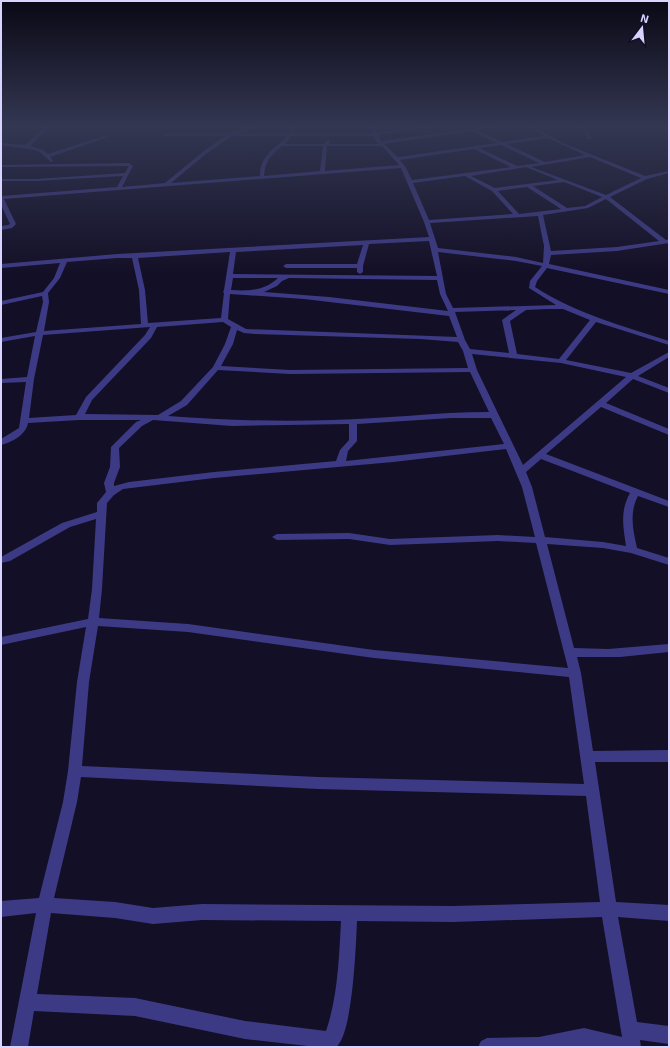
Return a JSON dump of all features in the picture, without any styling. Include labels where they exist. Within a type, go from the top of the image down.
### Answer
[{"type":"street","points":[[1,180],[36,180],[98,176]]},
{"type":"street","points":[[119,188],[126,176]]},
{"type":"street","points":[[166,185],[177,176]]},
{"type":"street","points":[[1,228],[10,227],[13,224],[1,198],[275,176]]},
{"type":"street","points":[[406,176],[427,222],[443,294],[452,312],[473,370],[521,471],[527,487],[571,652],[609,909],[632,1047]]},
{"type":"street","points":[[409,182],[459,176]]},
{"type":"street","points":[[468,176],[494,190],[517,215]]},
{"type":"street","points":[[551,176],[608,197],[667,242]]},
{"type":"street","points":[[640,176],[645,178]]},
{"type":"street","points":[[427,222],[567,211],[586,207],[645,178],[653,176]]},
{"type":"street","points":[[494,190],[564,181]]},
{"type":"street","points":[[529,186],[567,211]]},
{"type":"street","points":[[540,214],[544,226],[547,252],[546,265],[533,279],[532,288],[564,307],[594,320],[669,344]]},
{"type":"street","points":[[547,252],[617,249],[667,242]]},
{"type":"street","points":[[360,278],[360,266],[366,243]]},
{"type":"street","points":[[1,266],[117,256],[366,243],[433,245],[546,265],[669,292]]},
{"type":"street","points":[[224,320],[226,292],[230,276],[233,250]]},
{"type":"street","points":[[135,256],[142,290],[145,325]]},
{"type":"street","points":[[1,303],[45,293],[56,281],[61,272],[64,260]]},
{"type":"street","points":[[286,266],[360,266]]},
{"type":"street","points":[[230,276],[439,278]]},
{"type":"street","points":[[254,293],[275,285],[280,280],[288,277]]},
{"type":"street","points":[[226,292],[287,294],[452,312],[481,311],[527,306],[564,307]]},
{"type":"street","points":[[1,442],[14,436],[23,429],[30,379],[41,333],[46,302],[45,293]]},
{"type":"street","points":[[513,356],[506,320],[527,306]]},
{"type":"street","points":[[1,340],[41,333],[224,320],[244,331],[255,332],[420,337],[461,340]]},
{"type":"street","points":[[561,361],[594,320]]},
{"type":"street","points":[[79,417],[90,399],[148,336],[155,324]]},
{"type":"street","points":[[111,492],[109,483],[115,468],[115,447],[139,424],[184,403],[216,368],[229,344],[235,326]]},
{"type":"street","points":[[467,351],[561,361],[632,376],[669,391]]},
{"type":"street","points":[[521,471],[632,376],[669,354]]},
{"type":"street","points":[[216,368],[290,372],[473,370]]},
{"type":"street","points":[[1,381],[30,379]]},
{"type":"street","points":[[601,404],[669,432]]},
{"type":"street","points":[[24,421],[79,417],[156,417],[232,423],[332,423],[451,415],[494,415]]},
{"type":"street","points":[[340,464],[344,450],[353,441],[353,421]]},
{"type":"street","points":[[19,1047],[46,905],[70,802],[75,771],[83,682],[93,622],[102,503],[111,492],[119,488],[137,484],[221,474],[340,464],[509,446]]},
{"type":"street","points":[[540,455],[669,504]]},
{"type":"street","points":[[632,550],[627,522],[629,504],[636,492]]},
{"type":"street","points":[[1,560],[6,559],[66,525],[102,514]]},
{"type":"street","points":[[277,537],[349,536],[390,542],[498,538],[540,540],[603,545],[632,550],[669,562]]},
{"type":"street","points":[[1,641],[93,622],[188,628],[374,654],[575,673]]},
{"type":"street","points":[[571,652],[594,655],[612,655],[669,648]]},
{"type":"street","points":[[586,757],[669,756]]},
{"type":"street","points":[[75,771],[318,783],[591,790]]},
{"type":"street","points":[[1,909],[46,905],[115,910],[153,916],[202,912],[453,914],[609,909],[669,913]]},
{"type":"street","points":[[28,1002],[134,1008],[245,1030],[332,1040],[341,1014],[347,957],[349,913]]},
{"type":"street","points":[[629,1030],[669,1035]]},
{"type":"street","points":[[488,1047],[539,1046],[584,1037],[626,1047]]}]
